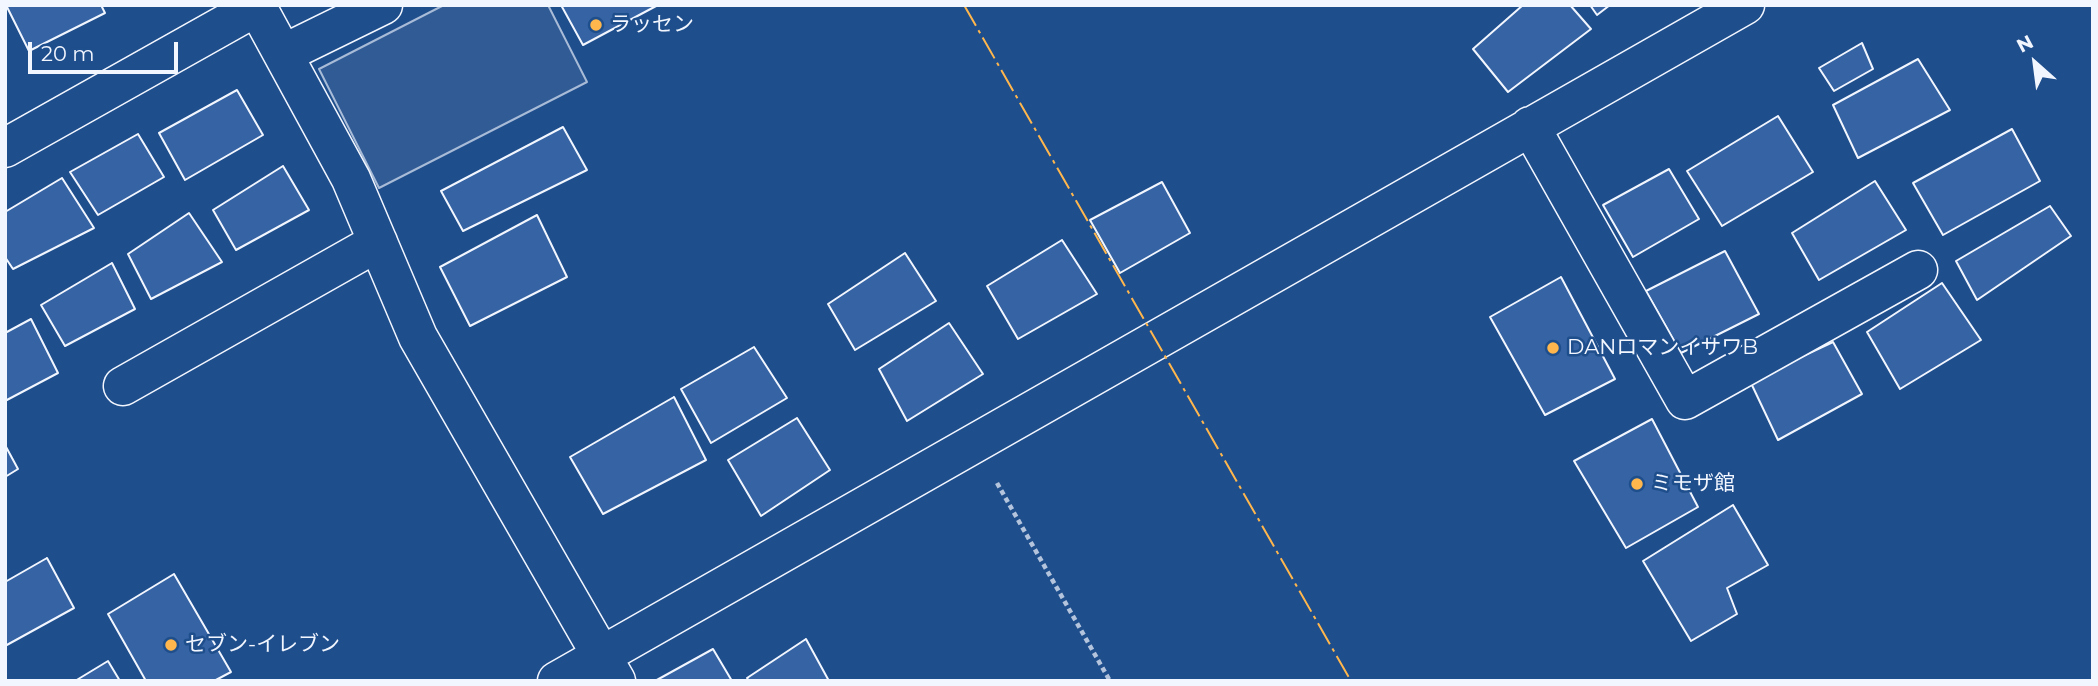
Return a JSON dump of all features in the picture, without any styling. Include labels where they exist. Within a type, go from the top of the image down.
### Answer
[{"type":"street","points":[[283,54],[383,5]]},
{"type":"street","points":[[557,681],[609,668],[975,442],[1745,5]]},
{"type":"street","points":[[5,148],[256,6],[351,179],[418,337],[609,668]]},
{"type":"street","points":[[1530,126],[1685,400],[1918,270]]},
{"type":"street","points":[[123,386],[378,242]]},
{"type":"path","points":[[975,442],[1110,681]]},
{"type":"shaded area","points":[[444,5],[548,5],[587,82],[379,188],[319,69]]},
{"type":"building","points":[[6,5],[101,5],[105,13],[29,51]]},
{"type":"building","name":"ラッセン","points":[[561,5],[658,5],[583,45]]},
{"type":"building","points":[[1523,5],[1570,5],[1591,29],[1508,92],[1473,49]]},
{"type":"building","points":[[1590,5],[1610,5],[1597,15]]},
{"type":"building","points":[[1862,43],[1873,69],[1834,91],[1819,68]]},
{"type":"building","points":[[1918,59],[1950,110],[1858,158],[1833,105]]},
{"type":"building","points":[[237,90],[263,135],[185,180],[159,133]]},
{"type":"building","points":[[1778,116],[1813,172],[1722,226],[1687,171]]},
{"type":"building","points":[[563,127],[587,170],[463,231],[441,191]]},
{"type":"building","points":[[2012,129],[2040,181],[1943,235],[1913,183]]},
{"type":"building","points":[[138,134],[164,177],[98,215],[70,172]]},
{"type":"building","points":[[283,166],[309,210],[236,250],[213,210]]},
{"type":"building","points":[[1669,169],[1699,219],[1633,257],[1603,205]]},
{"type":"building","points":[[62,178],[94,228],[13,269],[5,257],[5,212]]},
{"type":"building","points":[[1875,181],[1906,230],[1819,280],[1792,233]]},
{"type":"building","points":[[1162,182],[1190,233],[1120,273],[1090,220]]},
{"type":"building","points":[[2050,206],[2071,236],[1977,300],[1956,261]]},
{"type":"building","points":[[189,213],[222,262],[151,299],[128,254]]},
{"type":"building","points":[[537,215],[567,277],[470,326],[440,267]]},
{"type":"building","points":[[1062,240],[1097,294],[1018,339],[987,286]]},
{"type":"building","points":[[1725,251],[1759,314],[1681,353],[1646,291]]},
{"type":"building","points":[[905,253],[936,301],[855,350],[828,304]]},
{"type":"building","points":[[112,263],[135,309],[65,346],[41,305]]},
{"type":"building","name":"DANロマンイサワB","points":[[1561,277],[1615,379],[1545,415],[1490,317]]},
{"type":"building","points":[[1942,283],[1981,340],[1900,389],[1867,332]]},
{"type":"building","points":[[31,319],[58,373],[5,401],[5,333]]},
{"type":"building","points":[[949,323],[983,374],[907,421],[879,369]]},
{"type":"building","points":[[1833,342],[1862,394],[1778,440],[1750,381]]},
{"type":"building","points":[[754,347],[787,398],[711,443],[681,389]]},
{"type":"building","points":[[674,397],[706,460],[603,514],[570,457]]},
{"type":"building","points":[[797,418],[830,470],[761,516],[728,460]]},
{"type":"building","name":"ミモザ館","points":[[1652,419],[1698,507],[1626,548],[1574,461]]},
{"type":"building","points":[[5,445],[18,469],[5,477]]},
{"type":"building","points":[[1733,505],[1768,565],[1727,588],[1737,614],[1691,641],[1643,561]]},
{"type":"building","points":[[47,558],[74,608],[5,646],[5,582]]},
{"type":"building","points":[[174,574],[231,672],[214,681],[146,681],[108,614]]},
{"type":"building","points":[[806,639],[829,681],[749,681],[747,678]]},
{"type":"building","points":[[713,649],[732,681],[655,681]]},
{"type":"building","points":[[108,661],[120,681],[75,681]]},
{"type":"power","points":[[964,5],[1351,681]]},
{"type":"place","name":"ラッセン","points":[[596,25]]},
{"type":"place","name":"DANロマンイサワB","points":[[1553,348]]},
{"type":"place","name":"ミモザ館","points":[[1637,484]]},
{"type":"place","name":"セブン-イレブン","points":[[171,645]]}]
